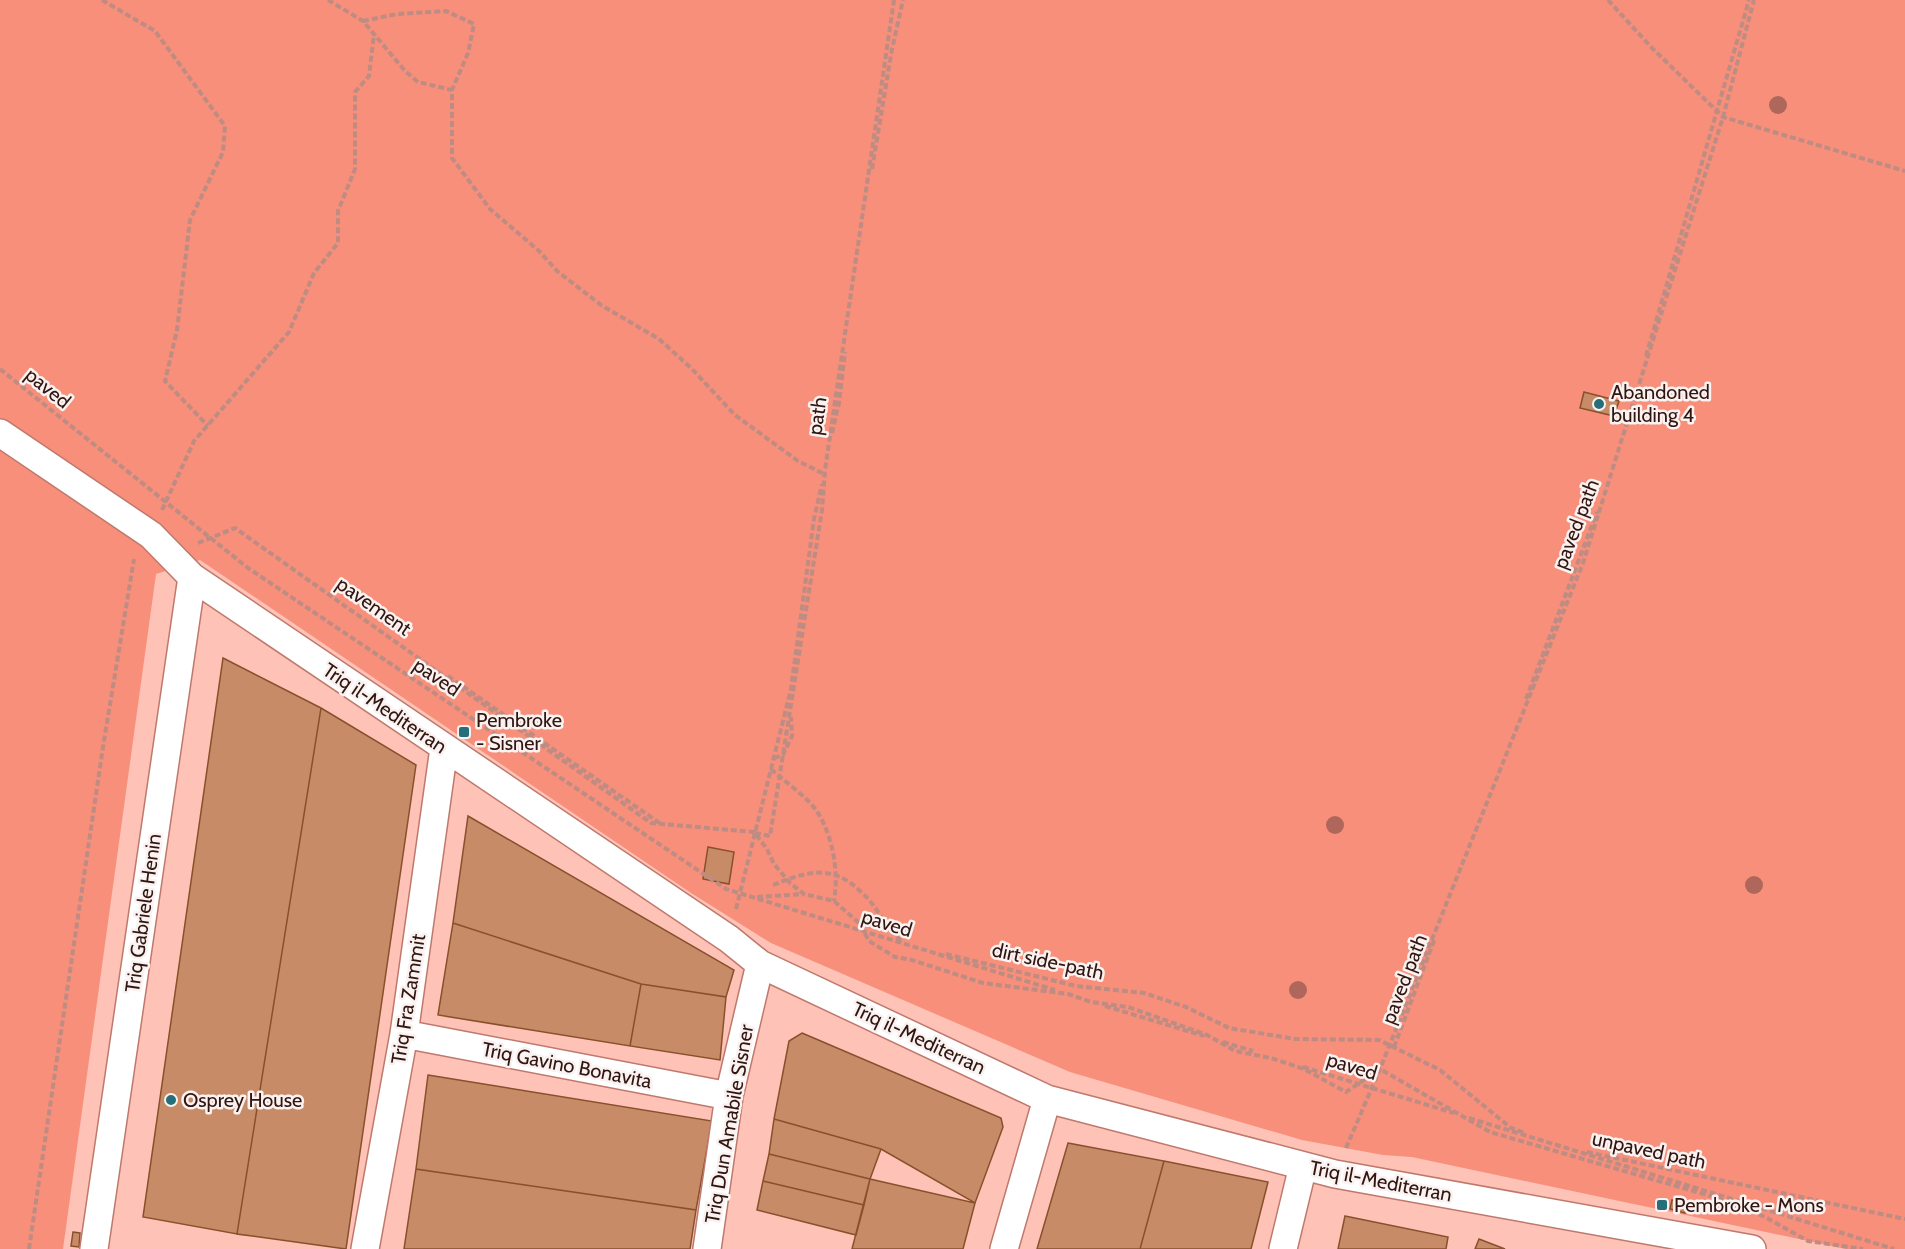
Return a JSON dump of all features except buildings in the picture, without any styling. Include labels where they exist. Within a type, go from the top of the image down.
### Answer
[{"type":"street","name":"Triq il-Mediterran","points":[[0,433],[148,534],[192,577],[729,939],[760,963],[1047,1099],[1335,1174],[1752,1249]]},
{"type":"street","name":"Triq Gabriele Henin","points":[[99,1248],[192,577]]},
{"type":"street","name":"Triq Fra Zammit","points":[[365,1249],[404,1034],[444,748]]},
{"type":"street","name":"Triq Dun Amabile Sisner","points":[[707,1249],[729,1096],[760,963]]},
{"type":"street","name":"Triq Gavino Bonavita","points":[[404,1034],[729,1096]]},
{"type":"street","points":[[1004,1249],[1047,1099]]},
{"type":"street","points":[[1283,1249],[1303,1166]]},
{"type":"path","points":[[102,0],[155,31],[225,126],[223,152],[190,220],[177,330],[165,381],[208,426]]},
{"type":"path","points":[[328,0],[363,21],[405,71],[418,82],[452,90]]},
{"type":"path","name":"path","points":[[754,832],[770,836],[822,510],[824,472],[894,0]]},
{"type":"path","points":[[729,939],[791,689],[814,519],[839,403],[869,186],[892,49],[903,0]]},
{"type":"path","points":[[1608,0],[1651,47],[1723,117],[1905,171]]},
{"type":"path","name":"paved path","points":[[1394,1047],[1612,470],[1749,0]]},
{"type":"path","points":[[1335,1174],[1380,1069],[1583,563],[1723,117],[1754,0]]},
{"type":"path","points":[[363,21],[397,14],[446,11],[474,24],[468,53],[452,90],[452,158],[490,209],[539,251],[557,271],[601,305],[659,339],[691,368],[735,415],[798,461],[824,472]]},
{"type":"path","points":[[29,1249],[101,759],[133,562],[194,441],[289,332],[314,273],[338,243],[338,212],[355,169],[355,92],[369,76],[374,34]]},
{"type":"path","name":"paved","points":[[0,369],[248,568],[726,889],[1894,1249]]},
{"type":"path","points":[[191,546],[235,528],[651,823],[754,832],[767,849],[774,864],[790,883],[804,894]]},
{"type":"path","points":[[773,758],[783,755],[792,735],[791,717],[783,717]]},
{"type":"path","points":[[770,769],[815,810],[827,835],[835,864],[834,901]]},
{"type":"path","name":"dirt side-path","points":[[773,885],[795,876],[824,871],[841,878],[861,891],[893,934],[908,946],[1076,986],[1144,993],[1186,1007],[1229,1028],[1295,1039],[1379,1040]]},
{"type":"path","points":[[739,898],[804,894],[834,901],[859,923],[870,941],[895,957],[912,960],[983,983],[1068,994],[1091,1002],[1128,1007],[1207,1035],[1235,1051],[1304,1069],[1346,1092],[1380,1069]]},
{"type":"path","name":"paved path","points":[[1379,1040],[1410,1054]]},
{"type":"path","name":"unpaved path","points":[[1410,1054],[1440,1070],[1511,1128],[1564,1147],[1905,1219]]},
{"type":"path","points":[[1380,1069],[1490,1132],[1725,1200],[1765,1217],[1808,1241],[1863,1249]]},
{"type":"shaded area","points":[[0,0],[1905,0],[1905,1249],[1846,1249],[1412,1157],[1383,1155],[1302,1140],[1070,1072],[771,943],[691,893],[200,560],[156,574],[63,1249],[0,1249]]},
{"type":"place","name":"Abandoned building 4","points":[[1599,404]]},
{"type":"place","name":"Pembroke - Sisner","points":[[464,732]]},
{"type":"place","name":"Osprey House","points":[[171,1100]]},
{"type":"place","name":"Pembroke - Mons","points":[[1662,1205]]}]
